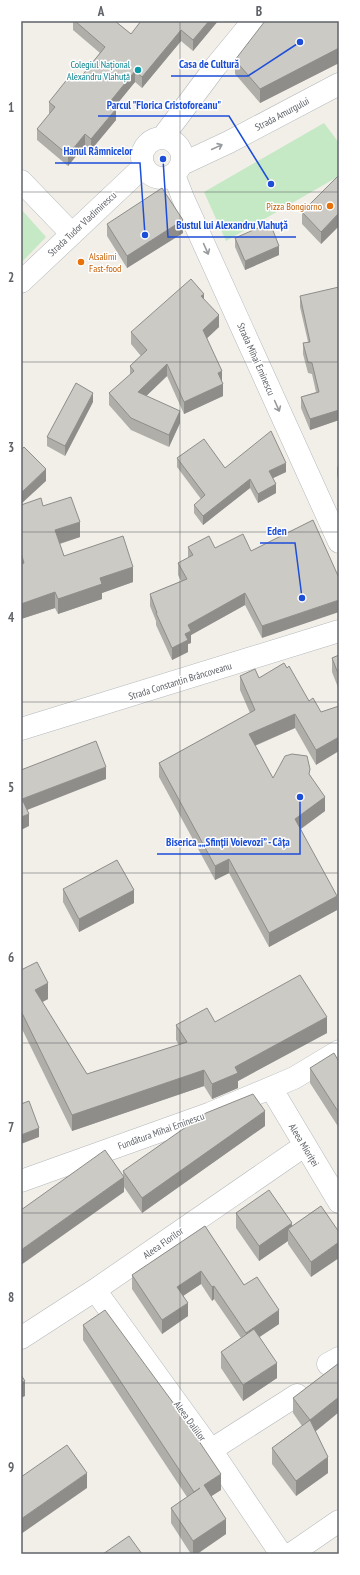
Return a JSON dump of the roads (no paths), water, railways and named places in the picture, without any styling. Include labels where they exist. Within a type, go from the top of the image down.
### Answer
[{"type":"street","points":[[162,138],[216,66],[253,21]]},
{"type":"street","name":"Strada Amurgului","points":[[178,169],[339,84]]},
{"type":"street","points":[[162,138],[171,140],[178,146],[182,154],[178,169],[166,178],[155,177],[148,173],[144,166],[143,154],[146,146],[154,140],[162,138]]},
{"type":"street","name":"Strada Tudor Vladimirescu","points":[[21,282],[144,166]]},
{"type":"street","name":"Strada Mihai Eminescu","points":[[178,169],[183,198],[339,542]]},
{"type":"street","points":[[21,181],[72,234]]},
{"type":"street","name":"Strada Constantin Brâncoveanu","points":[[21,729],[339,631]]},
{"type":"street","name":"Fundătura Mihai Eminescu","points":[[21,1181],[211,1113],[294,1078],[339,1051]]},
{"type":"street","name":"Aleea Mioriței","points":[[271,1088],[304,1146],[339,1202]]},
{"type":"street","name":"Aleea Florilor","points":[[21,1338],[95,1290],[304,1146]]},
{"type":"street","name":"Aleea Daliilor","points":[[95,1290],[211,1450],[281,1554]]},
{"type":"street","points":[[211,1450],[297,1395]]},
{"type":"street","points":[[291,1554],[339,1521]]},
{"type":"place","name":"Casa de Cultură","points":[[300,42]]},
{"type":"place","name":"Colegiul Național Alexandru Vlahuță","points":[[138,70]]},
{"type":"place","name":"Bustul lui Alexandru Vlahuță","points":[[163,159]]},
{"type":"place","name":"Parcul \"Florica Cristoforeanu\"","points":[[271,184]]},
{"type":"place","name":"Pizza Bongiorno","points":[[330,206]]},
{"type":"place","name":"Hanul Râmnicelor","points":[[145,235]]},
{"type":"place","name":"Alsalimi Fast-food","points":[[81,262]]},
{"type":"place","name":"Eden","points":[[302,598]]},
{"type":"place","name":"Biserica „„Sfinții Voievozi” - Câța","points":[[300,797]]}]
